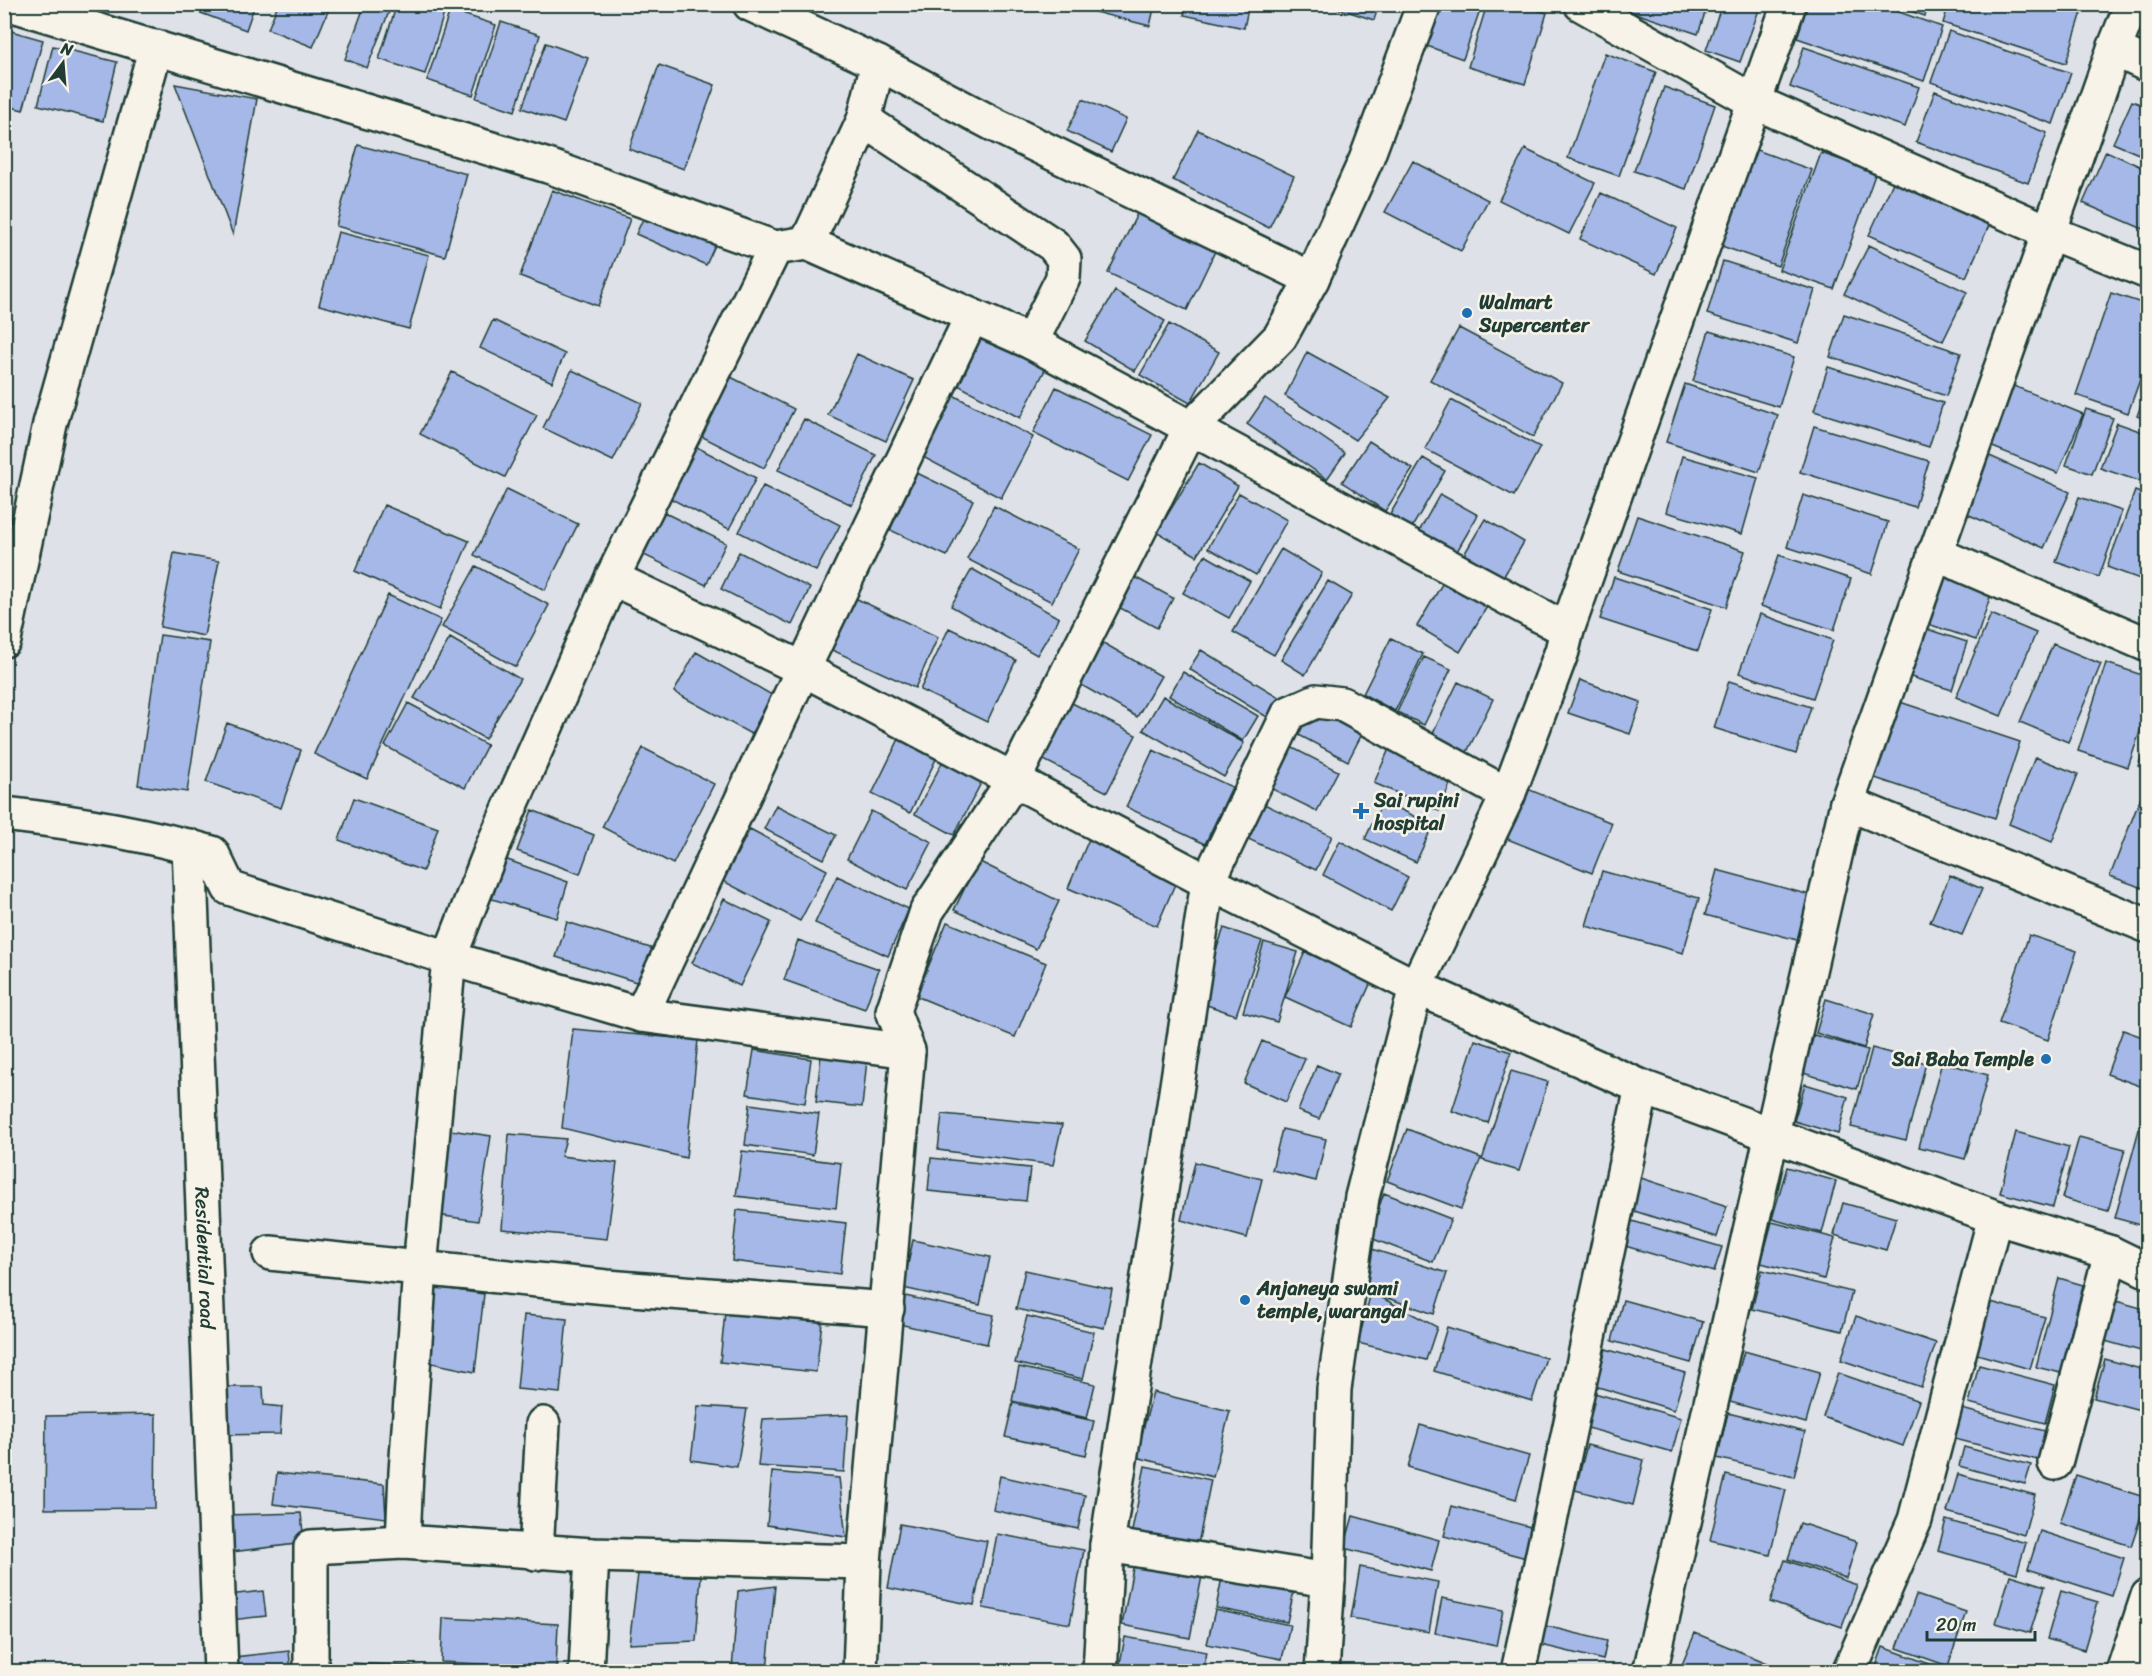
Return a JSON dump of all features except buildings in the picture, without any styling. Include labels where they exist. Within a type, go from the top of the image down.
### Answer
[{"type":"street","points":[[10,4],[548,166],[775,248],[807,243],[1031,342],[1567,630]]},
{"type":"street","points":[[750,4],[878,63],[997,126],[1312,279]]},
{"type":"street","points":[[860,1671],[864,1563],[908,1051],[893,1011],[927,911],[1013,781],[1190,429],[1280,337],[1312,279],[1366,160],[1424,4]]},
{"type":"street","points":[[1581,4],[1755,102],[2049,232],[2148,272]]},
{"type":"street","points":[[1322,1671],[1328,1580],[1334,1389],[1360,1208],[1416,987],[1508,795],[1562,651],[1567,630],[1790,4]]},
{"type":"street","points":[[1650,1671],[1847,803],[1934,553],[2132,4]]},
{"type":"street","points":[[4,640],[50,424],[156,47]]},
{"type":"street","points":[[2114,49],[2148,65]]},
{"type":"street","points":[[807,243],[864,120],[878,63]]},
{"type":"street","points":[[864,120],[1053,245],[1064,259],[1063,278],[1031,342]]},
{"type":"street","points":[[403,1542],[405,1472],[420,1268],[449,958],[492,848],[612,578],[775,248]]},
{"type":"street","points":[[641,1015],[972,316]]},
{"type":"street","points":[[1934,553],[2148,645]]},
{"type":"street","points":[[612,578],[803,669],[1013,781],[1416,987],[1642,1087],[1995,1217],[2111,1252],[2148,1271]]},
{"type":"street","points":[[1100,1671],[1107,1545],[1208,882],[1289,713],[1316,701],[1342,704],[1508,795]]},
{"type":"street","points":[[1847,803],[2148,926]]},
{"type":"street","points":[[4,814],[64,820],[157,837],[212,853],[229,888],[449,958],[641,1015],[908,1051]]},
{"type":"street","name":"Residential road","points":[[189,846],[221,1671]]},
{"type":"street","points":[[1518,1671],[1642,1087]]},
{"type":"street","points":[[1849,1671],[1915,1520],[1995,1217]]},
{"type":"street","points":[[2055,1463],[2111,1252]]},
{"type":"street","points":[[270,1253],[607,1287],[887,1309]]},
{"type":"street","points":[[536,1552],[543,1424]]},
{"type":"street","points":[[310,1671],[311,1548],[403,1542],[592,1555],[864,1563]]},
{"type":"street","points":[[1107,1545],[1328,1580]]},
{"type":"street","points":[[586,1671],[592,1555]]},
{"type":"street","points":[[2123,1671],[2148,1596]]},
{"type":"place","name":"Walmart Supercenter","points":[[1467,313]]},
{"type":"place","name":"Sai rupini hospital","points":[[1361,811]]},
{"type":"place","name":"Sai Baba Temple","points":[[2046,1059]]},
{"type":"place","name":"Anjaneya swami temple, warangal","points":[[1245,1300]]}]
